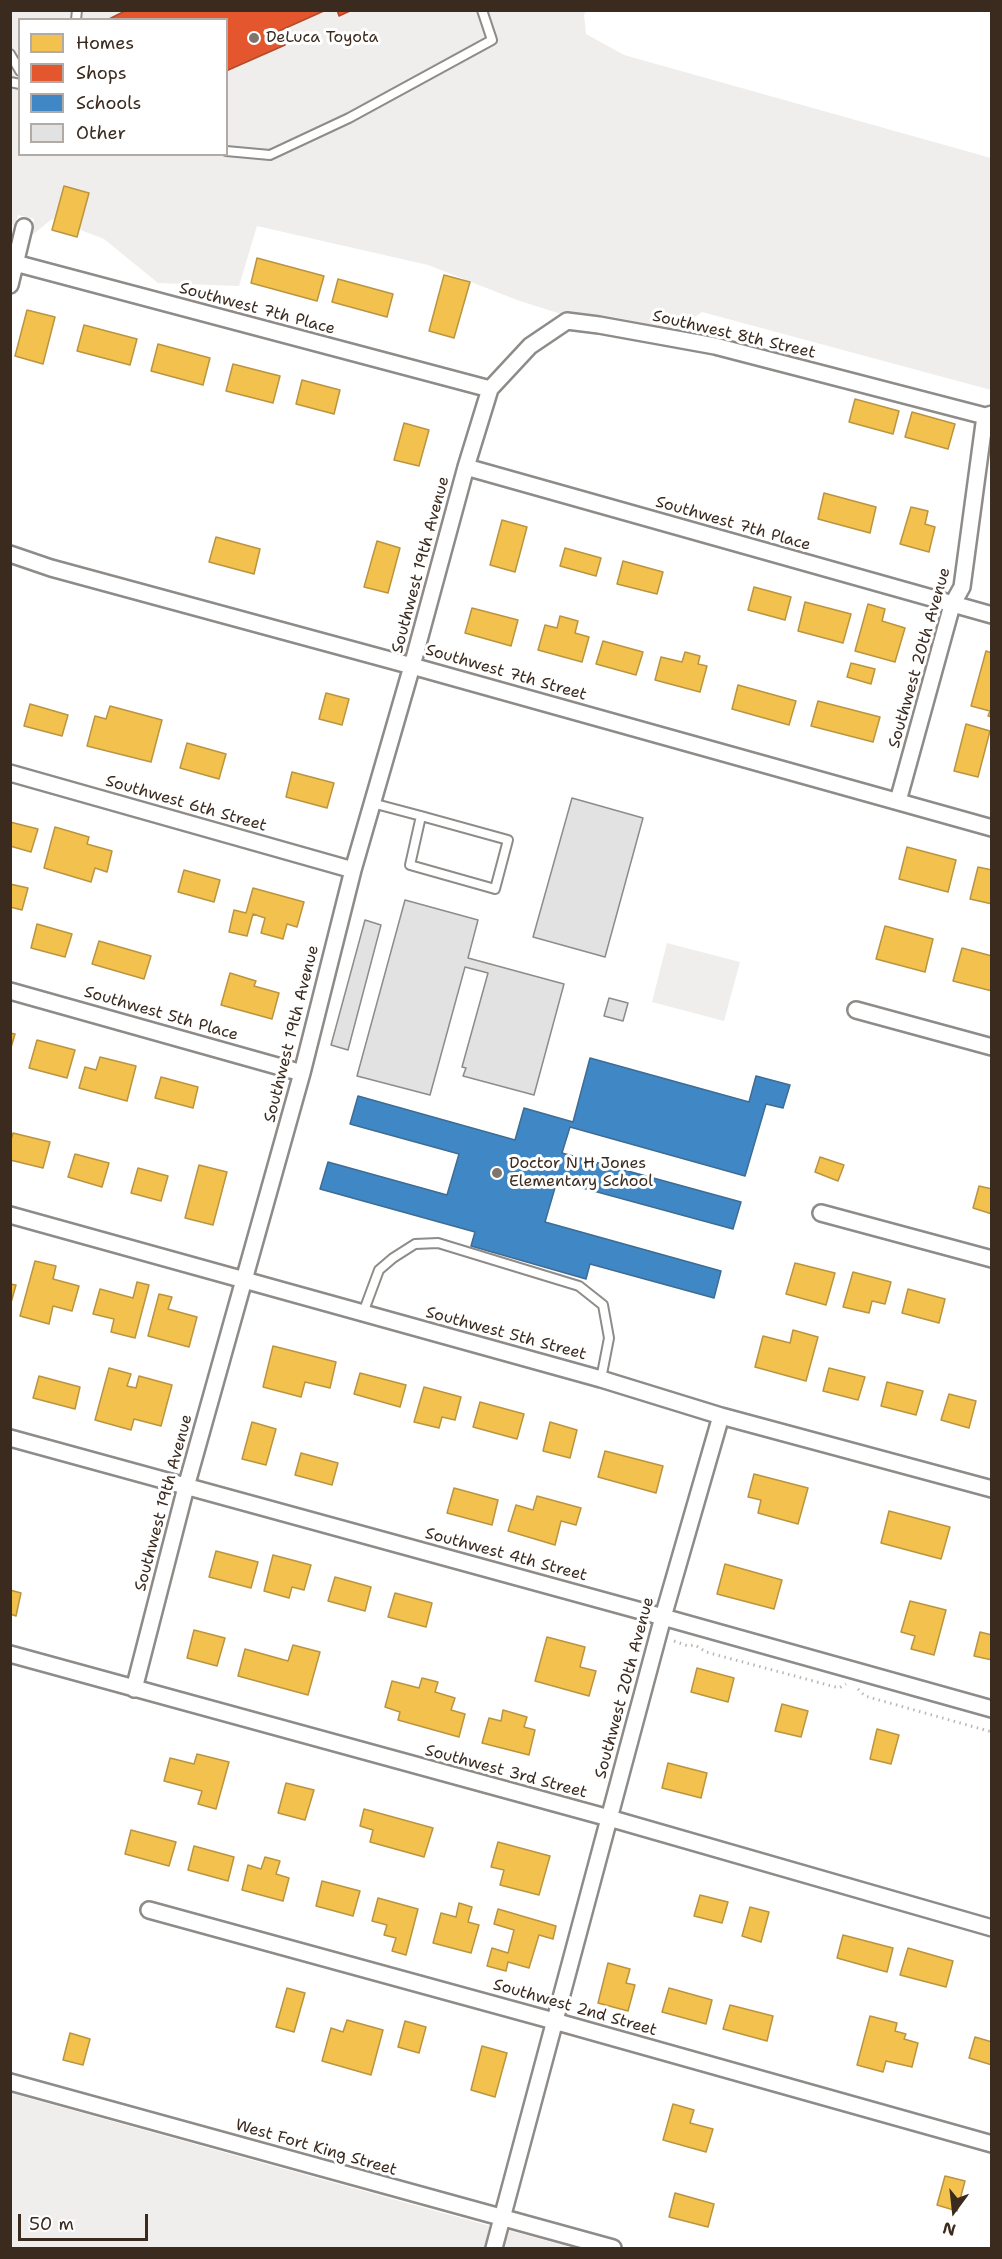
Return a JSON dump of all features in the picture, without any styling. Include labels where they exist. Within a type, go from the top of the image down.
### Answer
[{"type":"street","points":[[10,285],[24,227]]},
{"type":"street","name":"Southwest 7th Place","points":[[15,263],[490,389]]},
{"type":"street","name":"Southwest 8th Street","points":[[490,389],[530,346],[567,321],[716,346],[988,415]]},
{"type":"street","name":"Southwest 19th Avenue","points":[[134,1689],[186,1487],[302,1073],[352,870],[412,666],[466,466],[490,389]]},
{"type":"street","name":"Southwest 20th Avenue","points":[[898,801],[952,605],[962,587],[988,415]]},
{"type":"street","name":"Southwest 7th Place","points":[[466,466],[992,615]]},
{"type":"street","name":"Southwest 7th Street","points":[[10,554],[51,568],[992,828]]},
{"type":"street","name":"Southwest 6th Street","points":[[10,773],[352,870]]},
{"type":"street","name":"Southwest 5th Place","points":[[10,991],[302,1073]]},
{"type":"street","points":[[856,1010],[992,1047]]},
{"type":"street","points":[[821,1213],[992,1259]]},
{"type":"street","name":"Southwest 5th Street","points":[[10,1215],[600,1379],[721,1416],[992,1489]]},
{"type":"street","name":"Southwest 20th Avenue","points":[[494,2248],[663,1617],[721,1416]]},
{"type":"street","name":"Southwest 4th Street","points":[[10,1438],[992,1709]]},
{"type":"street","name":"Southwest 3rd Street","points":[[10,1654],[609,1818],[992,1928]]},
{"type":"street","name":"Southwest 2nd Street","points":[[149,1910],[992,2144]]},
{"type":"street","name":"West Fort King Street","points":[[10,2082],[613,2248]]},
{"type":"lane","points":[[228,151],[270,155],[349,118],[492,40],[482,10]]},
{"type":"lane","points":[[10,54],[18,68]]},
{"type":"lane","points":[[372,803],[421,816],[508,840],[495,889],[410,865],[421,816]]},
{"type":"lane","points":[[362,1313],[379,1270],[393,1257],[415,1244],[438,1243],[579,1286],[603,1305],[609,1338],[600,1379]]},
{"type":"path","points":[[674,1641],[695,1646],[706,1653],[839,1688],[846,1684],[855,1687],[865,1696],[992,1732]]},
{"type":"shaded area","points":[[10,11],[586,11],[584,15],[586,34],[624,55],[991,158],[991,390],[702,312],[678,329],[601,315],[568,311],[561,314],[517,300],[428,265],[257,226],[239,286],[158,283],[104,239],[52,219],[31,236],[34,219],[18,215],[14,227],[11,222]]},
{"type":"shaded area","points":[[667,943],[740,962],[724,1021],[652,1002]]},
{"type":"shaded area","points":[[10,2093],[490,2226],[484,2248],[11,2248]]},
{"type":"shaded area","points":[[507,2230],[574,2248],[503,2248]]},
{"type":"building: Homes","points":[[64,186],[89,193],[77,237],[52,230]]},
{"type":"building: Homes","points":[[257,258],[324,276],[317,301],[251,283]]},
{"type":"building: Homes","points":[[444,275],[470,282],[454,338],[429,331]]},
{"type":"building: Homes","points":[[338,279],[393,294],[387,317],[332,302]]},
{"type":"building: Homes","points":[[27,310],[55,317],[43,364],[15,356]]},
{"type":"building: Homes","points":[[84,325],[137,339],[130,365],[77,351]]},
{"type":"building: Homes","points":[[158,344],[210,358],[203,385],[151,371]]},
{"type":"building: Homes","points":[[233,364],[280,376],[273,403],[226,391]]},
{"type":"building: Homes","points":[[302,380],[340,390],[334,414],[296,404]]},
{"type":"building: Homes","points":[[855,399],[899,411],[893,434],[849,422]]},
{"type":"building: Homes","points":[[912,412],[955,424],[948,449],[905,437]]},
{"type":"building: Homes","points":[[404,423],[429,430],[419,466],[394,460]]},
{"type":"building: Homes","points":[[824,493],[876,507],[870,533],[818,519]]},
{"type":"building: Homes","points":[[911,507],[928,511],[925,524],[935,527],[929,552],[900,544]]},
{"type":"building: Homes","points":[[502,520],[527,527],[515,572],[490,565]]},
{"type":"building: Homes","points":[[216,537],[260,549],[254,574],[209,562]]},
{"type":"building: Homes","points":[[377,541],[400,548],[388,593],[364,587]]},
{"type":"building: Homes","points":[[565,548],[601,558],[596,576],[560,566]]},
{"type":"building: Homes","points":[[623,561],[663,572],[657,594],[617,584]]},
{"type":"building: Homes","points":[[754,587],[791,597],[785,620],[748,610]]},
{"type":"building: Homes","points":[[805,602],[851,614],[843,643],[798,631]]},
{"type":"building: Homes","points":[[868,604],[885,609],[882,621],[905,628],[895,662],[855,651]]},
{"type":"building: Homes","points":[[472,608],[518,620],[511,646],[465,633]]},
{"type":"building: Homes","points":[[560,616],[578,621],[575,633],[589,637],[582,662],[538,650],[545,625],[557,628]]},
{"type":"building: Homes","points":[[603,641],[643,652],[636,675],[596,664]]},
{"type":"building: Homes","points":[[986,651],[992,653],[992,717],[988,716],[990,711],[971,706]]},
{"type":"building: Homes","points":[[685,652],[700,656],[698,664],[707,666],[700,692],[655,680],[661,657],[682,662]]},
{"type":"building: Homes","points":[[851,663],[875,669],[871,684],[847,677]]},
{"type":"building: Homes","points":[[738,685],[796,701],[789,725],[732,709]]},
{"type":"building: Homes","points":[[326,693],[349,699],[342,725],[319,719]]},
{"type":"building: Homes","points":[[818,701],[880,717],[873,742],[811,726]]},
{"type":"building: Homes","points":[[30,704],[68,715],[62,736],[24,726]]},
{"type":"building: Homes","points":[[110,706],[162,720],[151,762],[87,746],[95,716],[106,719]]},
{"type":"building: Homes","points":[[966,724],[990,731],[978,777],[954,771]]},
{"type":"building: Homes","points":[[187,743],[226,754],[219,779],[180,768]]},
{"type":"building: Homes","points":[[292,772],[334,783],[327,808],[286,797]]},
{"type":"building: Homes","points":[[10,822],[38,829],[31,852],[10,846]]},
{"type":"building: Homes","points":[[55,827],[89,837],[87,844],[112,851],[107,872],[95,868],[91,882],[44,868]]},
{"type":"building: Homes","points":[[907,847],[956,860],[948,892],[899,879]]},
{"type":"building: Homes","points":[[978,867],[992,870],[992,904],[970,899]]},
{"type":"building: Homes","points":[[184,870],[220,880],[214,902],[178,892]]},
{"type":"building: Homes","points":[[10,884],[28,888],[22,910],[10,907]]},
{"type":"building: Homes","points":[[253,888],[304,902],[297,927],[287,924],[283,939],[261,933],[265,918],[253,914],[247,936],[229,932],[234,910],[246,913]]},
{"type":"building: Homes","points":[[37,924],[72,934],[65,957],[31,948]]},
{"type":"building: Homes","points":[[885,926],[933,939],[925,972],[876,959]]},
{"type":"building: Homes","points":[[99,941],[151,956],[144,979],[92,964]]},
{"type":"building: Homes","points":[[962,948],[992,956],[992,991],[953,981]]},
{"type":"building: Homes","points":[[230,973],[256,981],[254,986],[279,993],[272,1019],[221,1005]]},
{"type":"building: Homes","points":[[10,1033],[15,1034],[10,1051]]},
{"type":"building: Homes","points":[[37,1040],[75,1050],[67,1078],[29,1068]]},
{"type":"building: Homes","points":[[100,1057],[136,1066],[127,1101],[79,1088],[85,1067],[96,1070]]},
{"type":"building: Homes","points":[[161,1077],[198,1087],[193,1108],[155,1098]]},
{"type":"building: Homes","points":[[13,1133],[50,1142],[43,1168],[10,1160],[10,1143]]},
{"type":"building: Homes","points":[[75,1154],[109,1163],[102,1187],[68,1177]]},
{"type":"building: Homes","points":[[820,1157],[844,1165],[838,1181],[815,1172]]},
{"type":"building: Homes","points":[[199,1165],[227,1172],[213,1225],[185,1218]]},
{"type":"building: Homes","points":[[138,1168],[168,1176],[161,1201],[131,1193]]},
{"type":"building: Homes","points":[[979,1186],[992,1189],[992,1214],[973,1208]]},
{"type":"building: Homes","points":[[35,1261],[56,1266],[53,1279],[79,1286],[72,1311],[53,1306],[49,1324],[20,1316]]},
{"type":"building: Homes","points":[[795,1263],[835,1273],[826,1305],[786,1294]]},
{"type":"building: Homes","points":[[853,1272],[891,1282],[885,1304],[872,1301],[869,1313],[843,1307]]},
{"type":"building: Homes","points":[[137,1282],[149,1285],[135,1338],[111,1332],[114,1319],[93,1314],[100,1289],[133,1298]]},
{"type":"building: Homes","points":[[10,1284],[16,1285],[10,1306]]},
{"type":"building: Homes","points":[[908,1289],[945,1299],[939,1323],[902,1313]]},
{"type":"building: Homes","points":[[159,1294],[172,1297],[168,1309],[197,1317],[189,1347],[148,1336]]},
{"type":"building: Homes","points":[[793,1330],[818,1337],[806,1381],[755,1367],[763,1336],[790,1343]]},
{"type":"building: Homes","points":[[273,1346],[336,1362],[330,1388],[305,1382],[301,1397],[263,1387]]},
{"type":"building: Homes","points":[[109,1368],[131,1374],[127,1386],[136,1388],[139,1376],[172,1385],[161,1426],[134,1419],[131,1430],[95,1420]]},
{"type":"building: Homes","points":[[829,1368],[865,1377],[858,1400],[823,1391]]},
{"type":"building: Homes","points":[[360,1373],[406,1385],[400,1407],[354,1394]]},
{"type":"building: Homes","points":[[39,1376],[80,1387],[75,1409],[33,1398]]},
{"type":"building: Homes","points":[[887,1382],[923,1391],[916,1415],[881,1406]]},
{"type":"building: Homes","points":[[424,1387],[461,1397],[455,1420],[442,1417],[439,1428],[414,1422]]},
{"type":"building: Homes","points":[[949,1394],[976,1401],[969,1428],[941,1420]]},
{"type":"building: Homes","points":[[480,1402],[524,1414],[517,1439],[473,1427]]},
{"type":"building: Homes","points":[[252,1422],[276,1429],[266,1465],[242,1459]]},
{"type":"building: Homes","points":[[550,1422],[577,1430],[570,1458],[543,1451]]},
{"type":"building: Homes","points":[[605,1451],[663,1466],[656,1493],[598,1477]]},
{"type":"building: Homes","points":[[301,1453],[338,1463],[332,1485],[295,1475]]},
{"type":"building: Homes","points":[[754,1474],[808,1488],[798,1524],[758,1513],[761,1500],[748,1497]]},
{"type":"building: Homes","points":[[454,1488],[498,1500],[492,1525],[447,1513]]},
{"type":"building: Homes","points":[[537,1496],[581,1508],[576,1525],[561,1521],[555,1545],[508,1531],[516,1505],[533,1510]]},
{"type":"building: Homes","points":[[889,1511],[950,1527],[941,1559],[881,1543]]},
{"type":"building: Homes","points":[[216,1551],[258,1562],[251,1588],[209,1577]]},
{"type":"building: Homes","points":[[273,1555],[311,1565],[304,1590],[292,1587],[289,1598],[264,1591]]},
{"type":"building: Homes","points":[[725,1564],[782,1580],[774,1609],[717,1594]]},
{"type":"building: Homes","points":[[335,1577],[371,1587],[365,1611],[328,1601]]},
{"type":"building: Homes","points":[[10,1590],[21,1593],[16,1616],[10,1614]]},
{"type":"building: Homes","points":[[395,1593],[432,1603],[426,1627],[388,1617]]},
{"type":"building: Homes","points":[[910,1601],[946,1610],[934,1655],[911,1649],[915,1636],[901,1632]]},
{"type":"building: Homes","points":[[194,1630],[225,1638],[217,1666],[187,1658]]},
{"type":"building: Homes","points":[[980,1632],[992,1635],[992,1660],[974,1656]]},
{"type":"building: Homes","points":[[547,1637],[585,1647],[580,1667],[596,1671],[589,1696],[535,1681]]},
{"type":"building: Homes","points":[[293,1645],[320,1652],[308,1695],[238,1676],[245,1649],[288,1661]]},
{"type":"building: Homes","points":[[697,1668],[734,1678],[728,1702],[691,1692]]},
{"type":"building: Homes","points":[[422,1678],[438,1682],[435,1692],[455,1698],[451,1710],[465,1714],[459,1737],[398,1720],[400,1712],[385,1707],[392,1681],[419,1688]]},
{"type":"building: Homes","points":[[782,1704],[808,1711],[801,1737],[775,1731]]},
{"type":"building: Homes","points":[[503,1710],[527,1717],[524,1727],[535,1730],[529,1755],[482,1743],[489,1718],[501,1721]]},
{"type":"building: Homes","points":[[877,1729],[899,1735],[891,1764],[870,1759]]},
{"type":"building: Homes","points":[[197,1754],[229,1762],[216,1809],[198,1804],[202,1791],[164,1781],[170,1758],[194,1764]]},
{"type":"building: Homes","points":[[668,1763],[707,1773],[701,1798],[662,1788]]},
{"type":"building: Homes","points":[[286,1783],[314,1790],[305,1820],[278,1813]]},
{"type":"building: Homes","points":[[364,1809],[433,1828],[424,1857],[370,1842],[373,1830],[360,1826]]},
{"type":"building: Homes","points":[[131,1830],[176,1842],[169,1866],[125,1854]]},
{"type":"building: Homes","points":[[498,1842],[550,1856],[539,1895],[500,1885],[504,1870],[491,1867]]},
{"type":"building: Homes","points":[[194,1846],[234,1857],[228,1881],[188,1870]]},
{"type":"building: Homes","points":[[265,1857],[280,1861],[276,1874],[289,1878],[283,1901],[242,1890],[248,1865],[261,1869]]},
{"type":"building: Homes","points":[[322,1881],[360,1891],[353,1916],[316,1906]]},
{"type":"building: Homes","points":[[700,1895],[728,1902],[722,1923],[694,1916]]},
{"type":"building: Homes","points":[[378,1898],[418,1909],[406,1955],[392,1951],[396,1938],[384,1935],[387,1925],[372,1921]]},
{"type":"building: Homes","points":[[459,1903],[472,1907],[468,1922],[479,1925],[471,1953],[433,1943],[441,1913],[456,1917]]},
{"type":"building: Homes","points":[[750,1907],[769,1912],[761,1942],[742,1936]]},
{"type":"building: Homes","points":[[498,1909],[556,1926],[553,1939],[539,1935],[529,1968],[508,1962],[506,1971],[487,1966],[492,1948],[508,1953],[514,1930],[494,1924]]},
{"type":"building: Homes","points":[[843,1935],[893,1948],[887,1972],[837,1958]]},
{"type":"building: Homes","points":[[908,1948],[953,1961],[946,1987],[900,1975]]},
{"type":"building: Homes","points":[[608,1963],[630,1969],[626,1983],[635,1985],[628,2011],[598,2003]]},
{"type":"building: Homes","points":[[287,1988],[305,1993],[294,2032],[276,2027]]},
{"type":"building: Homes","points":[[669,1988],[712,2000],[706,2024],[662,2012]]},
{"type":"building: Homes","points":[[730,2005],[773,2016],[767,2041],[723,2029]]},
{"type":"building: Homes","points":[[870,2016],[897,2023],[895,2031],[906,2034],[904,2039],[918,2043],[912,2067],[886,2061],[883,2072],[857,2065]]},
{"type":"building: Homes","points":[[347,2020],[383,2030],[371,2075],[322,2061],[331,2028],[343,2032]]},
{"type":"building: Homes","points":[[405,2021],[426,2027],[419,2053],[398,2047]]},
{"type":"building: Homes","points":[[70,2033],[90,2039],[83,2065],[63,2060]]},
{"type":"building: Homes","points":[[975,2037],[992,2042],[992,2065],[969,2058]]},
{"type":"building: Homes","points":[[482,2046],[507,2053],[495,2097],[471,2090]]},
{"type":"building: Homes","points":[[673,2104],[694,2110],[690,2123],[713,2129],[706,2152],[663,2140]]},
{"type":"building: Homes","points":[[945,2176],[965,2181],[957,2211],[937,2205]]},
{"type":"building: Homes","points":[[675,2193],[714,2204],[708,2227],[669,2217]]},
{"type":"building: Shops","name":"DeLuca Toyota","points":[[127,10],[326,10],[279,31],[285,45],[228,70],[228,18],[111,18]]},
{"type":"building: Shops","name":"DeLuca Toyota","points":[[337,10],[352,10],[339,16]]},
{"type":"building: Schools","points":[[590,1058],[749,1102],[756,1076],[790,1085],[783,1108],[766,1104],[745,1176],[570,1127],[562,1153],[741,1202],[733,1229],[557,1181],[545,1222],[721,1271],[714,1298],[590,1264],[586,1279],[471,1246],[475,1232],[320,1189],[328,1162],[447,1195],[459,1154],[350,1124],[358,1096],[515,1140],[524,1108],[573,1122]]},
{"type":"building: Other","points":[[572,798],[643,818],[605,957],[533,937]]},
{"type":"building: Other","points":[[405,900],[478,920],[468,958],[564,984],[534,1095],[463,1076],[466,1068],[462,1067],[488,973],[465,967],[430,1095],[357,1076]]},
{"type":"building: Other","points":[[365,920],[381,925],[348,1050],[331,1045]]},
{"type":"building: Other","points":[[609,998],[628,1003],[623,1021],[604,1016]]},
{"type":"place","name":"DeLuca Toyota","points":[[254,38]]},
{"type":"place","name":"Doctor N H Jones Elementary School","points":[[497,1173]]}]
